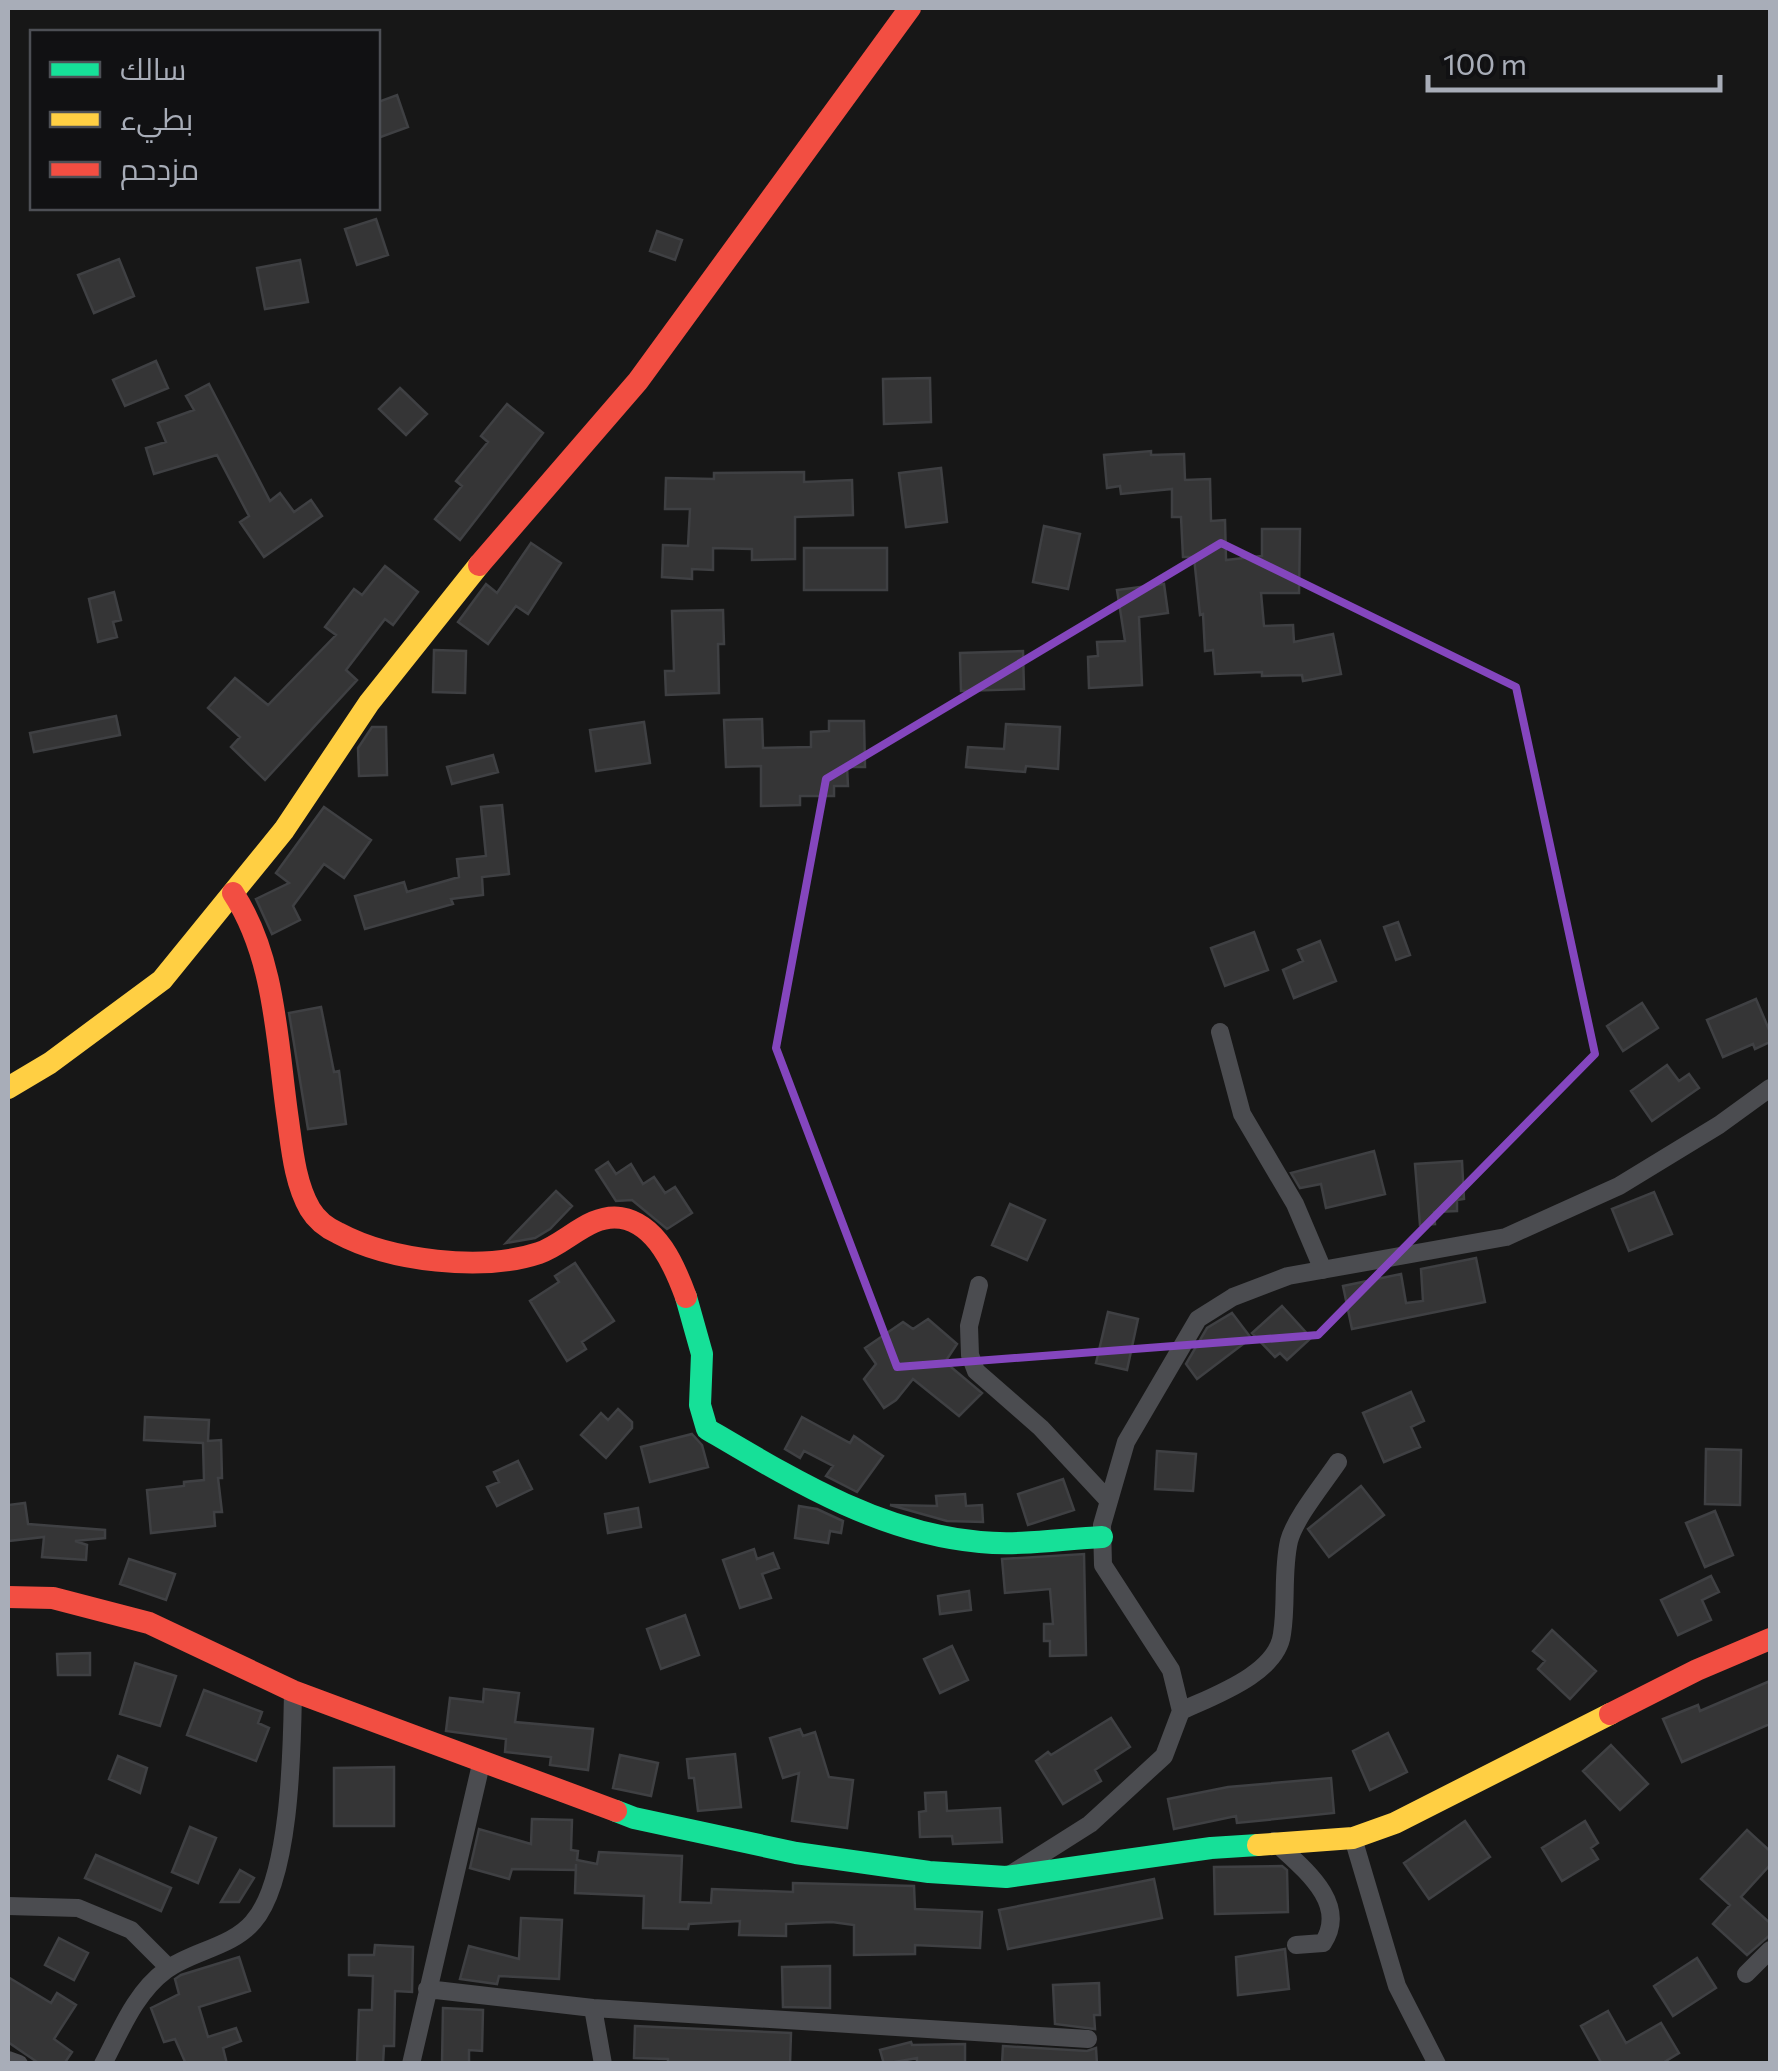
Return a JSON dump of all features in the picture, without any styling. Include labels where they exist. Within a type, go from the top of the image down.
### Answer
[{"type":"street","points":[[8,1088],[50,1063],[162,980],[284,830],[369,703],[492,549],[638,381],[910,8]]},
{"type":"street","points":[[233,893],[250,916],[262,960],[289,1135],[302,1192],[316,1217],[344,1238],[437,1261],[516,1260],[543,1252],[598,1222],[620,1217],[646,1229],[671,1259],[703,1359],[700,1416],[707,1429],[809,1489],[923,1534],[981,1542],[1102,1537]]},
{"type":"street","points":[[1220,1032],[1242,1114],[1295,1204],[1323,1270]]},
{"type":"street","points":[[1006,1877],[1090,1824],[1164,1756],[1181,1711],[1171,1670],[1103,1565],[1102,1537],[1126,1442],[1198,1318],[1288,1276],[1506,1238],[1619,1186],[1719,1125],[1770,1088]]},
{"type":"street","points":[[979,1285],[969,1326],[970,1355],[976,1371],[1040,1428],[1109,1501]]},
{"type":"street","points":[[1181,1711],[1236,1686],[1272,1660],[1282,1638],[1283,1583],[1290,1536],[1338,1462]]},
{"type":"street","points":[[8,1597],[54,1598],[148,1624],[293,1691],[634,1818],[796,1853],[929,1872],[1006,1877],[1274,1841],[1353,1838],[1395,1823],[1697,1670],[1770,1639]]},
{"type":"street","points":[[102,2064],[142,1991],[169,1968],[212,1949],[253,1923],[274,1882],[292,1782],[293,1691]]},
{"type":"street","points":[[411,2064],[482,1760]]},
{"type":"street","points":[[1353,1838],[1397,1986],[1436,2064]]},
{"type":"street","points":[[1274,1841],[1317,1880],[1326,1898],[1328,1934],[1323,1942],[1296,1946]]},
{"type":"street","points":[[8,1906],[78,1908],[131,1930],[169,1968]]},
{"type":"street","points":[[1746,1974],[1770,1950]]},
{"type":"street","points":[[427,1990],[593,2008],[1088,2039]]},
{"type":"street","points":[[593,2008],[603,2064]]},
{"type":"street","points":[[8,2060],[19,2064]]},
{"type":"highlighted area","points":[[1221,543],[1516,687],[1595,1054],[1318,1335],[897,1367],[776,1048],[826,779]]},
{"type":"building","points":[[397,95],[408,127],[380,137],[380,101]]},
{"type":"building","points":[[376,219],[388,255],[357,265],[345,229]]},
{"type":"building","points":[[657,231],[682,240],[675,260],[650,251]]},
{"type":"building","points":[[119,259],[134,296],[94,313],[78,275]]},
{"type":"building","points":[[300,260],[308,302],[265,309],[257,268]]},
{"type":"building","points":[[156,361],[168,388],[125,406],[113,380]]},
{"type":"building","points":[[930,378],[931,422],[884,424],[883,379]]},
{"type":"building","points":[[209,384],[270,501],[280,493],[294,512],[311,500],[322,516],[264,557],[240,522],[249,516],[217,455],[154,474],[146,448],[166,442],[158,423],[194,410],[186,396]]},
{"type":"building","points":[[400,388],[427,414],[406,435],[379,409]]},
{"type":"building","points":[[507,404],[543,433],[460,540],[435,519],[462,486],[456,481],[488,442],[481,436]]},
{"type":"building","points":[[1151,451],[1151,455],[1184,454],[1185,480],[1210,479],[1211,521],[1225,520],[1226,560],[1262,556],[1262,529],[1300,529],[1299,593],[1261,593],[1264,626],[1293,625],[1294,642],[1333,634],[1341,674],[1303,681],[1302,675],[1215,674],[1213,650],[1205,651],[1194,557],[1183,557],[1181,517],[1172,517],[1172,489],[1121,494],[1120,486],[1107,488],[1104,455]]},
{"type":"building","points":[[941,468],[947,522],[906,527],[899,473]]},
{"type":"building","points":[[804,472],[804,482],[852,480],[853,515],[795,517],[795,559],[752,560],[752,549],[713,548],[713,570],[692,569],[692,579],[662,577],[663,545],[688,546],[690,509],[665,509],[666,478],[714,479],[714,473]]},
{"type":"building","points":[[1044,526],[1080,534],[1068,589],[1033,582]]},
{"type":"building","points":[[531,543],[561,563],[528,614],[516,606],[488,644],[458,622],[486,584],[497,593]]},
{"type":"building","points":[[804,548],[887,548],[887,590],[804,590]]},
{"type":"building","points":[[385,566],[418,592],[393,625],[385,619],[346,670],[357,680],[265,780],[231,747],[240,737],[208,708],[235,678],[268,705],[336,635],[325,627],[354,589],[362,595]]},
{"type":"building","points":[[1164,584],[1168,613],[1139,617],[1142,685],[1089,688],[1088,657],[1098,656],[1097,642],[1125,641],[1117,590]]},
{"type":"building","points":[[114,592],[121,620],[113,622],[117,637],[98,642],[89,599]]},
{"type":"building","points":[[723,610],[724,644],[718,644],[719,693],[666,695],[665,671],[674,671],[672,611]]},
{"type":"building","points":[[434,650],[466,651],[465,693],[433,692]]},
{"type":"building","points":[[1023,651],[1024,689],[961,691],[960,653]]},
{"type":"building","points":[[116,716],[120,735],[34,752],[30,733]]},
{"type":"building","points":[[762,719],[763,748],[811,747],[811,732],[829,731],[829,721],[864,721],[865,767],[847,767],[848,786],[834,786],[834,796],[800,796],[800,805],[761,806],[761,766],[726,767],[724,720]]},
{"type":"building","points":[[644,722],[650,763],[596,771],[590,730]]},
{"type":"building","points":[[1006,724],[1060,727],[1058,769],[1026,766],[1025,772],[966,767],[968,747],[1004,749]]},
{"type":"building","points":[[372,727],[386,727],[387,775],[359,776],[358,748]]},
{"type":"building","points":[[493,755],[498,772],[452,784],[447,767]]},
{"type":"building","points":[[502,805],[509,874],[482,877],[483,895],[451,899],[453,904],[365,929],[355,896],[404,882],[407,892],[459,877],[457,859],[486,856],[481,807]]},
{"type":"building","points":[[324,807],[371,840],[344,878],[324,864],[293,906],[300,920],[272,934],[256,899],[289,883],[276,873]]},
{"type":"building","points":[[1398,922],[1410,955],[1396,960],[1384,927]]},
{"type":"building","points":[[1254,932],[1268,970],[1225,986],[1211,948]]},
{"type":"building","points":[[1320,941],[1336,981],[1294,998],[1283,970],[1303,961],[1298,950]]},
{"type":"building","points":[[1756,999],[1770,1032],[1770,1042],[1755,1049],[1753,1044],[1723,1057],[1707,1020]]},
{"type":"building","points":[[1642,1003],[1658,1028],[1623,1051],[1607,1026]]},
{"type":"building","points":[[321,1007],[334,1072],[339,1071],[346,1124],[308,1129],[289,1013]]},
{"type":"building","points":[[1667,1065],[1679,1081],[1689,1074],[1699,1088],[1652,1121],[1631,1091]]},
{"type":"building","points":[[1374,1151],[1385,1194],[1326,1208],[1321,1184],[1300,1188],[1291,1173]]},
{"type":"building","points":[[1462,1161],[1464,1199],[1457,1200],[1457,1211],[1434,1212],[1435,1224],[1420,1225],[1415,1164]]},
{"type":"building","points":[[608,1162],[616,1174],[631,1164],[643,1184],[654,1177],[665,1193],[675,1187],[692,1213],[667,1229],[632,1200],[616,1201],[596,1170]]},
{"type":"building","points":[[556,1191],[572,1206],[550,1229],[535,1238],[506,1243]]},
{"type":"building","points":[[1654,1192],[1672,1234],[1629,1251],[1612,1209]]},
{"type":"building","points":[[1010,1204],[1045,1220],[1027,1260],[992,1245]]},
{"type":"building","points":[[1476,1258],[1485,1302],[1352,1329],[1343,1286],[1401,1274],[1406,1303],[1423,1301],[1421,1269]]},
{"type":"building","points":[[575,1263],[614,1321],[582,1342],[586,1349],[567,1361],[530,1301],[559,1282],[555,1276]]},
{"type":"building","points":[[1282,1306],[1311,1338],[1287,1360],[1280,1353],[1275,1357],[1252,1333]]},
{"type":"building","points":[[1108,1312],[1138,1319],[1127,1370],[1096,1363]]},
{"type":"building","points":[[1232,1313],[1251,1338],[1197,1379],[1186,1364],[1207,1328]]},
{"type":"building","points":[[928,1319],[957,1344],[945,1362],[982,1393],[959,1416],[913,1379],[884,1408],[864,1379],[876,1364],[865,1348],[903,1322],[913,1329]]},
{"type":"building","points":[[1411,1392],[1424,1421],[1411,1427],[1420,1447],[1384,1462],[1363,1413]]},
{"type":"building","points":[[618,1409],[632,1422],[632,1428],[606,1458],[581,1435],[601,1413],[608,1420]]},
{"type":"building","points":[[145,1417],[209,1420],[208,1441],[221,1440],[222,1478],[218,1478],[222,1512],[214,1512],[215,1526],[151,1533],[147,1490],[204,1480],[203,1443],[144,1440]]},
{"type":"building","points":[[802,1417],[850,1443],[854,1436],[883,1456],[857,1492],[826,1476],[833,1466],[804,1451],[800,1458],[785,1449]]},
{"type":"building","points":[[692,1434],[702,1445],[708,1467],[650,1482],[641,1447]]},
{"type":"building","points":[[1706,1449],[1741,1450],[1740,1505],[1705,1504]]},
{"type":"building","points":[[1157,1451],[1196,1454],[1193,1491],[1155,1489]]},
{"type":"building","points":[[518,1461],[532,1489],[497,1506],[487,1487],[499,1482],[494,1472]]},
{"type":"building","points":[[1063,1479],[1074,1510],[1028,1525],[1018,1494]]},
{"type":"building","points":[[1361,1486],[1384,1515],[1329,1557],[1308,1529]]},
{"type":"building","points":[[965,1494],[966,1506],[982,1505],[983,1522],[947,1521],[890,1505],[937,1506],[936,1496]]},
{"type":"building","points":[[25,1503],[28,1524],[105,1530],[105,1538],[75,1541],[87,1545],[86,1560],[42,1557],[44,1537],[8,1541],[8,1505]]},
{"type":"building","points":[[799,1506],[843,1521],[841,1533],[830,1531],[828,1543],[795,1538]]},
{"type":"building","points":[[638,1508],[641,1527],[608,1533],[605,1514]]},
{"type":"building","points":[[1715,1511],[1733,1555],[1705,1567],[1686,1523]]},
{"type":"building","points":[[754,1549],[757,1559],[773,1553],[779,1568],[762,1574],[771,1598],[740,1608],[723,1560]]},
{"type":"building","points":[[1084,1554],[1086,1655],[1050,1656],[1050,1641],[1044,1641],[1044,1624],[1053,1624],[1050,1589],[1005,1593],[1002,1559]]},
{"type":"building","points":[[129,1559],[175,1574],[166,1600],[120,1584]]},
{"type":"building","points":[[1711,1576],[1719,1592],[1702,1600],[1711,1620],[1678,1635],[1661,1600]]},
{"type":"building","points":[[969,1591],[971,1610],[940,1614],[938,1596]]},
{"type":"building","points":[[685,1615],[699,1655],[661,1669],[647,1629]]},
{"type":"building","points":[[1552,1630],[1596,1671],[1570,1699],[1538,1669],[1545,1661],[1533,1651]]},
{"type":"building","points":[[952,1646],[968,1680],[940,1693],[924,1659]]},
{"type":"building","points":[[90,1653],[90,1675],[58,1675],[57,1654]]},
{"type":"building","points":[[135,1663],[176,1676],[160,1726],[120,1714]]},
{"type":"building","points":[[1770,1681],[1770,1724],[1682,1762],[1663,1719],[1698,1705],[1700,1711]]},
{"type":"building","points":[[484,1689],[519,1693],[515,1722],[593,1729],[588,1770],[550,1765],[551,1757],[505,1752],[506,1739],[446,1731],[450,1698],[483,1702]]},
{"type":"building","points":[[204,1690],[262,1712],[258,1723],[269,1728],[256,1761],[187,1735]]},
{"type":"building","points":[[1111,1718],[1130,1747],[1095,1770],[1101,1781],[1063,1804],[1036,1761]]},
{"type":"building","points":[[800,1729],[803,1736],[815,1732],[829,1777],[853,1780],[847,1828],[792,1821],[799,1773],[783,1778],[770,1738]]},
{"type":"building","points":[[1388,1733],[1407,1772],[1370,1790],[1353,1751]]},
{"type":"building","points":[[1611,1745],[1648,1784],[1620,1810],[1583,1771]]},
{"type":"building","points":[[735,1754],[741,1807],[698,1811],[687,1759]]},
{"type":"building","points":[[620,1755],[658,1763],[651,1796],[613,1788]]},
{"type":"building","points":[[118,1756],[147,1768],[140,1793],[109,1779]]},
{"type":"building","points":[[394,1767],[394,1826],[334,1826],[334,1768]]},
{"type":"building","points":[[1331,1778],[1334,1813],[1237,1823],[1236,1816],[1174,1829],[1168,1799],[1228,1787]]},
{"type":"building","points":[[946,1792],[947,1811],[1000,1808],[1002,1842],[953,1844],[952,1836],[920,1837],[919,1812],[926,1811],[925,1793]]},
{"type":"building","points":[[532,1819],[572,1820],[571,1850],[578,1851],[577,1860],[597,1864],[599,1852],[682,1856],[680,1902],[711,1903],[712,1889],[793,1892],[793,1883],[914,1886],[915,1909],[982,1912],[980,1948],[915,1945],[915,1954],[854,1955],[854,1925],[832,1922],[786,1924],[786,1936],[739,1935],[740,1921],[689,1924],[688,1929],[643,1928],[644,1896],[575,1893],[576,1870],[512,1869],[509,1879],[470,1868],[479,1829],[531,1844]]},
{"type":"building","points":[[1465,1821],[1490,1857],[1429,1899],[1404,1863]]},
{"type":"building","points":[[1585,1821],[1598,1843],[1591,1848],[1598,1859],[1562,1881],[1542,1848]]},
{"type":"building","points":[[190,1827],[216,1838],[198,1883],[172,1872]]},
{"type":"building","points":[[1747,1830],[1770,1851],[1770,1865],[1741,1897],[1770,1923],[1770,1935],[1747,1955],[1713,1924],[1730,1905],[1701,1879]]},
{"type":"building","points":[[96,1855],[171,1888],[161,1911],[85,1878]]},
{"type":"building","points":[[1282,1866],[1287,1870],[1288,1912],[1215,1914],[1214,1867]]},
{"type":"building","points":[[240,1870],[254,1878],[239,1902],[221,1902]]},
{"type":"building","points":[[1154,1879],[1162,1918],[1008,1949],[999,1910]]},
{"type":"building","points":[[521,1918],[562,1920],[559,1979],[499,1976],[497,1984],[460,1979],[469,1946],[519,1959]]},
{"type":"building","points":[[59,1938],[88,1953],[74,1980],[45,1965]]},
{"type":"building","points":[[375,1945],[413,1947],[412,1992],[395,1991],[394,2046],[384,2046],[383,2064],[357,2064],[359,2010],[372,2010],[373,1976],[349,1975],[349,1955],[374,1955]]},
{"type":"building","points":[[1285,1949],[1289,1989],[1238,1995],[1236,1957]]},
{"type":"building","points":[[239,1957],[250,1991],[199,2007],[208,2037],[236,2028],[241,2041],[223,2048],[227,2064],[186,2064],[175,2039],[164,2042],[151,2008],[179,1994],[175,1979],[181,1975]]},
{"type":"building","points":[[1697,1958],[1716,1988],[1673,2016],[1654,1986]]},
{"type":"building","points":[[830,1966],[830,2008],[783,2007],[782,1967]]},
{"type":"building","points":[[8,1977],[51,2003],[57,1993],[76,2005],[54,2039],[72,2052],[64,2064],[40,2064],[8,2042]]},
{"type":"building","points":[[1099,1983],[1100,2015],[1094,2015],[1095,2029],[1055,2024],[1053,1985]]},
{"type":"building","points":[[443,2008],[483,2010],[482,2051],[469,2050],[469,2064],[442,2064]]},
{"type":"building","points":[[1608,2011],[1626,2043],[1661,2023],[1679,2053],[1661,2064],[1602,2064],[1581,2026]]},
{"type":"building","points":[[635,2026],[791,2033],[790,2064],[668,2064],[668,2059],[634,2058]]},
{"type":"building","points":[[911,2042],[965,2044],[965,2064],[917,2064],[917,2058],[884,2064],[880,2050]]},
{"type":"building","points":[[1003,2046],[1087,2051],[1096,2048],[1097,2064],[1002,2064]]},
{"type":"traffic: fast","points":[[686,1297],[702,1354],[700,1405],[707,1429],[739,1448],[838,1501],[907,1528],[943,1537],[1010,1543],[1102,1537]]},
{"type":"traffic: fast","points":[[616,1811],[796,1853],[929,1872],[1006,1877],[1258,1845]]},
{"type":"traffic: slow","points":[[8,1088],[50,1063],[162,980],[284,830],[369,703],[479,565]]},
{"type":"traffic: slow","points":[[1258,1845],[1353,1838],[1395,1823],[1610,1714]]},
{"type":"traffic: jam","points":[[479,565],[638,381],[910,8]]},
{"type":"traffic: jam","points":[[233,893],[247,918],[266,974],[298,1177],[310,1209],[322,1223],[383,1251],[437,1261],[491,1262],[539,1253],[599,1220],[621,1218],[634,1222],[654,1238],[670,1260],[686,1297]]},
{"type":"traffic: jam","points":[[8,1597],[53,1598],[149,1623],[293,1691],[616,1811]]},
{"type":"traffic: jam","points":[[1610,1714],[1770,1639]]}]
